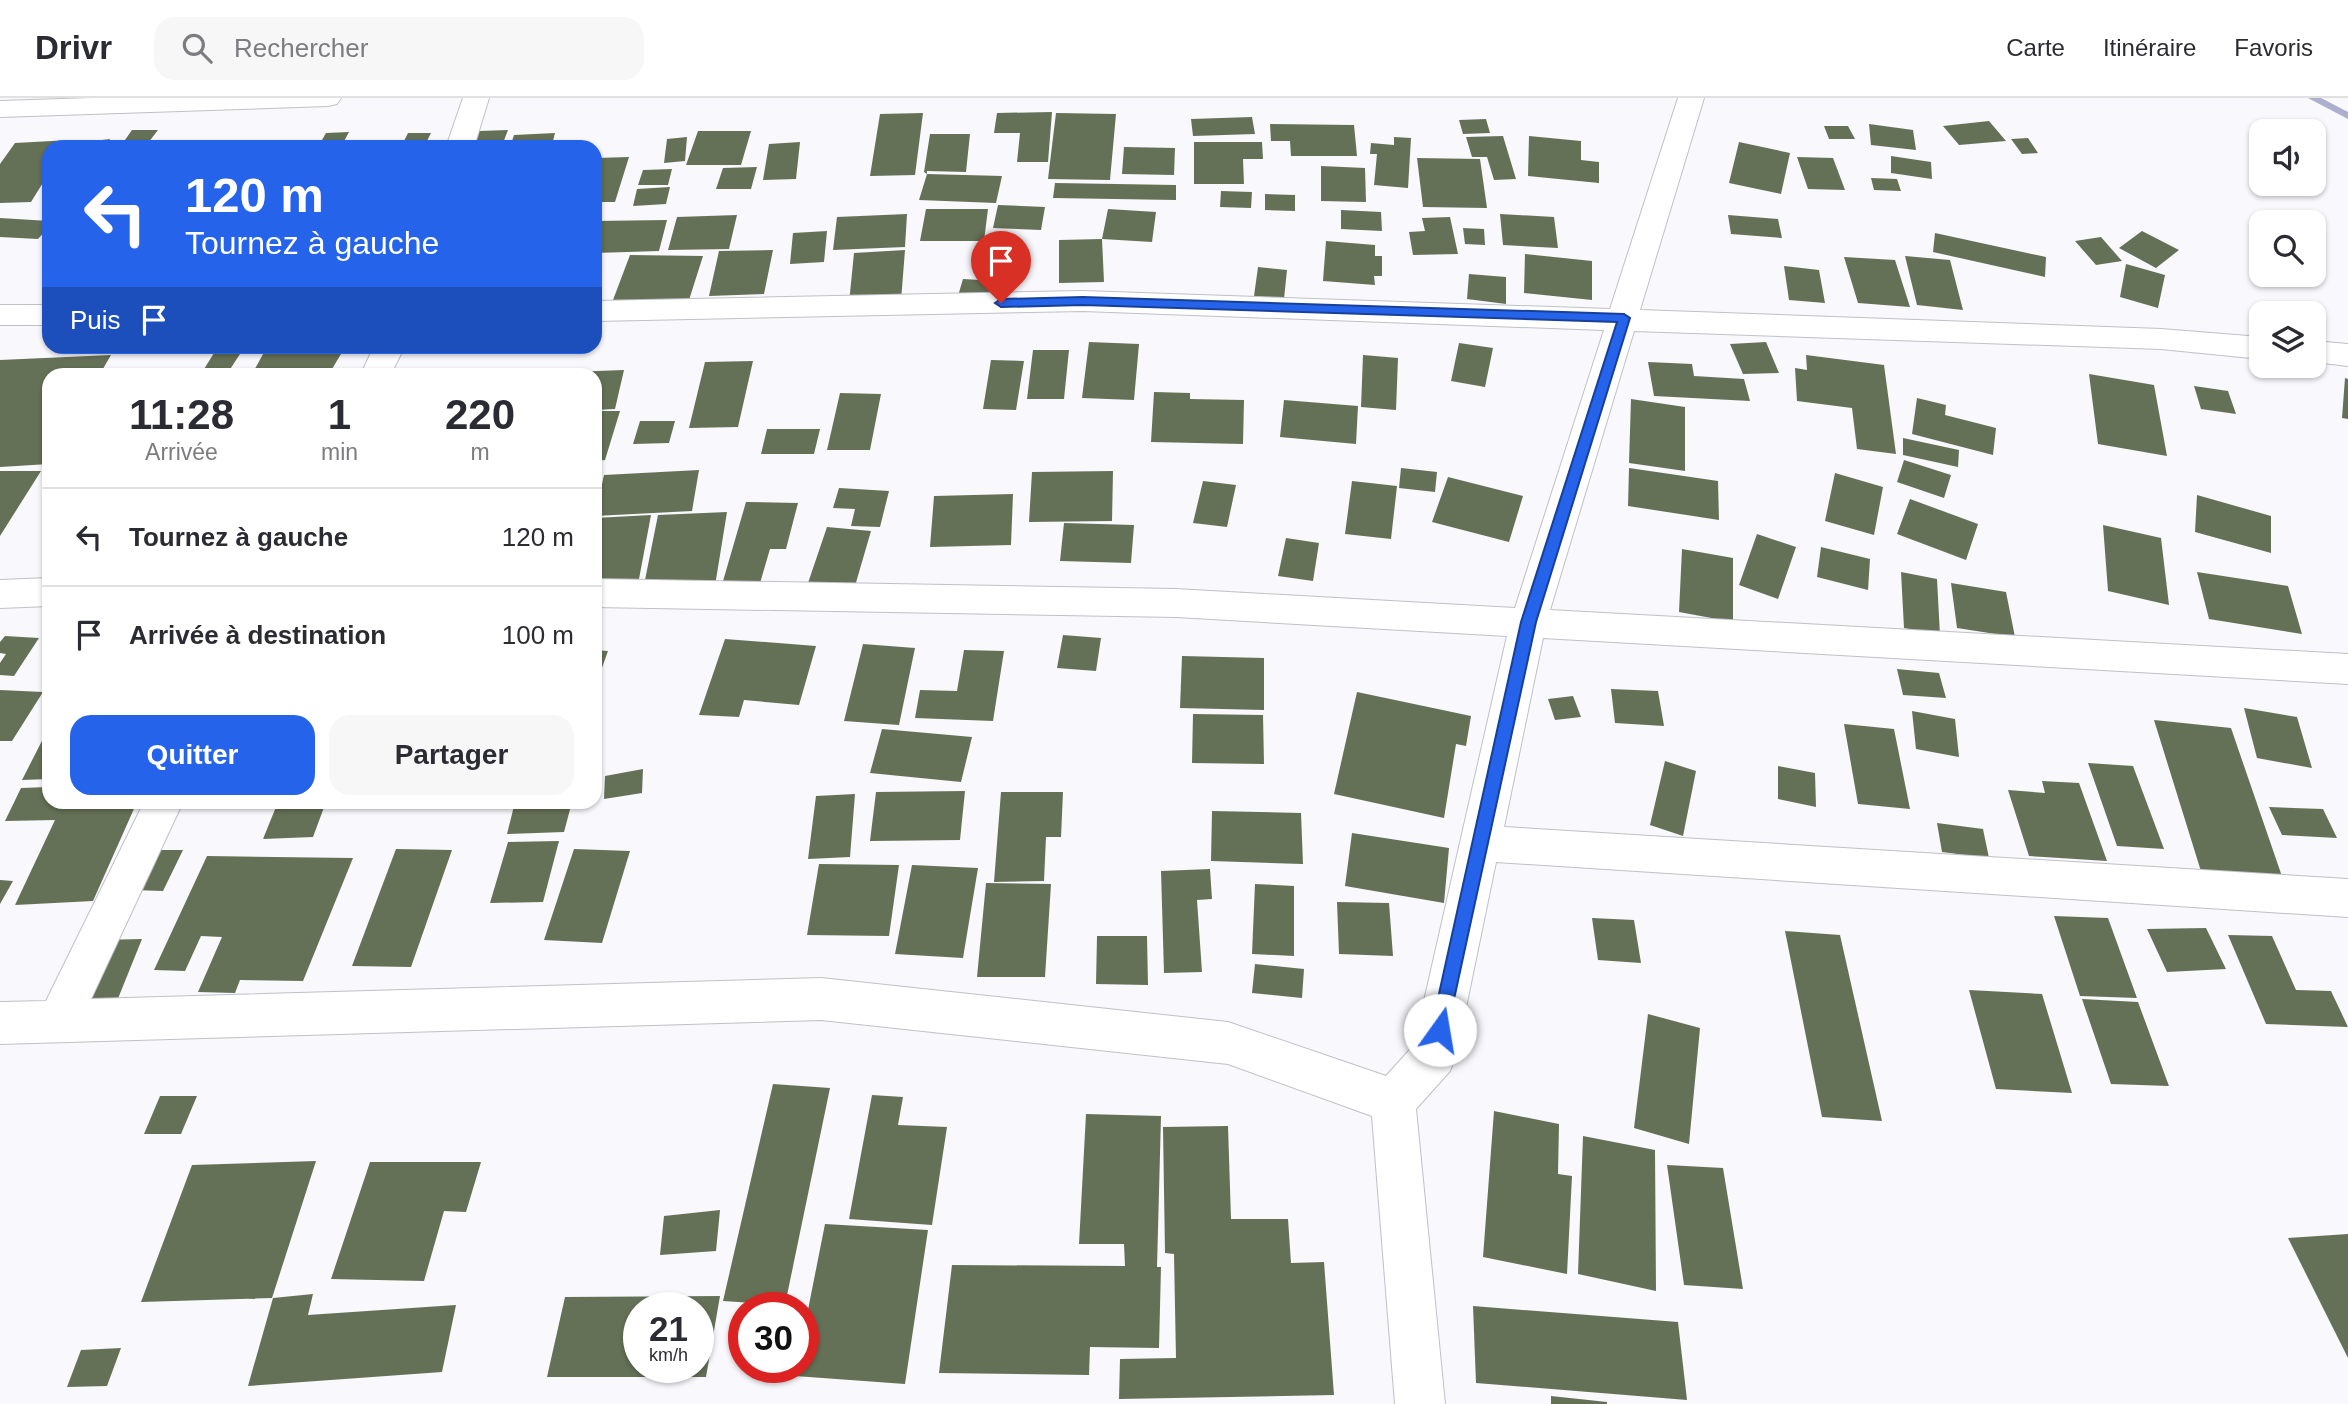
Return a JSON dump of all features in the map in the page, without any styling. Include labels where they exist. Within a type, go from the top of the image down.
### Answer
[{"type":"street","points":[[0,108],[328,98]]},
{"type":"street","points":[[462,140],[476,98]]},
{"type":"street","points":[[1420,1404],[1393,1101],[1434,1056],[1528,622],[1691,98]]},
{"type":"street","points":[[602,310],[1083,301],[2161,339],[2249,347]]},
{"type":"street","points":[[0,316],[42,315]]},
{"type":"street","points":[[2326,353],[2348,355]]},
{"type":"street","points":[[0,594],[42,592]]},
{"type":"street","points":[[602,593],[1176,603],[2348,669]]},
{"type":"street","points":[[58,1023],[161,809]]},
{"type":"street","points":[[1482,843],[2348,898]]},
{"type":"street","points":[[0,1023],[821,999],[1228,1043],[1393,1101]]},
{"type":"building","points":[[1052,112],[1048,162],[1017,162],[1020,133],[994,133],[997,113]]},
{"type":"building","points":[[923,113],[915,175],[870,176],[880,114]]},
{"type":"building","points":[[1056,113],[1116,114],[1110,180],[1048,179]]},
{"type":"building","points":[[1252,117],[1255,134],[1193,136],[1191,119]]},
{"type":"building","points":[[1486,119],[1490,133],[1463,134],[1459,120]]},
{"type":"building","points":[[1989,121],[2006,141],[1959,145],[1943,126]]},
{"type":"building","points":[[1270,124],[1354,125],[1357,156],[1291,156],[1290,141],[1271,141]]},
{"type":"building","points":[[1869,124],[1913,130],[1916,150],[1871,145]]},
{"type":"building","points":[[1824,126],[1848,126],[1855,139],[1829,139]]},
{"type":"building","points":[[132,130],[158,130],[150,140],[125,140]]},
{"type":"building","points":[[508,130],[504,140],[476,140],[479,131]]},
{"type":"building","points":[[698,131],[751,131],[741,165],[686,165]]},
{"type":"building","points":[[349,132],[345,140],[322,140],[326,133]]},
{"type":"building","points":[[408,133],[431,133],[428,140],[404,140]]},
{"type":"building","points":[[555,133],[553,140],[512,140],[514,135]]},
{"type":"building","points":[[930,134],[970,134],[966,172],[927,171],[927,174],[924,172]]},
{"type":"building","points":[[1503,136],[1516,179],[1494,180],[1487,157],[1472,157],[1466,137]]},
{"type":"building","points":[[1529,136],[1581,141],[1581,160],[1599,162],[1599,183],[1528,176]]},
{"type":"building","points":[[687,137],[685,161],[664,163],[667,139]]},
{"type":"building","points":[[1394,137],[1411,138],[1408,188],[1374,185],[1377,154],[1370,154],[1371,143],[1394,145]]},
{"type":"building","points":[[2028,138],[2038,153],[2022,154],[2011,139]]},
{"type":"building","points":[[42,142],[42,184],[31,202],[0,203],[0,164],[15,143]]},
{"type":"building","points":[[800,142],[796,179],[763,180],[769,144]]},
{"type":"building","points":[[1194,142],[1262,142],[1263,159],[1243,159],[1244,184],[1194,184]]},
{"type":"building","points":[[1739,142],[1790,153],[1781,194],[1729,183]]},
{"type":"building","points":[[1124,147],[1175,148],[1174,175],[1122,174]]},
{"type":"building","points":[[1891,156],[1931,162],[1932,179],[1891,173]]},
{"type":"building","points":[[629,157],[615,202],[602,202],[602,158]]},
{"type":"building","points":[[1797,157],[1833,158],[1845,190],[1808,189]]},
{"type":"building","points":[[1417,158],[1480,159],[1487,208],[1423,207]]},
{"type":"building","points":[[1321,166],[1365,168],[1366,202],[1321,201]]},
{"type":"building","points":[[757,167],[751,189],[716,189],[723,168]]},
{"type":"building","points":[[672,169],[668,185],[638,185],[643,170]]},
{"type":"building","points":[[927,174],[1002,176],[996,203],[919,200]]},
{"type":"building","points":[[1871,178],[1897,179],[1901,191],[1874,190]]},
{"type":"building","points":[[1055,183],[1176,185],[1176,200],[1053,198]]},
{"type":"building","points":[[670,187],[666,204],[633,206],[637,189]]},
{"type":"building","points":[[1221,191],[1252,192],[1251,208],[1220,207]]},
{"type":"building","points":[[1265,194],[1295,195],[1295,211],[1265,210]]},
{"type":"building","points":[[998,205],[1045,207],[1041,230],[993,228]]},
{"type":"building","points":[[926,209],[988,209],[984,241],[920,241]]},
{"type":"building","points":[[1108,209],[1156,212],[1152,242],[1102,239]]},
{"type":"building","points":[[1341,210],[1381,212],[1382,231],[1341,229]]},
{"type":"building","points":[[907,214],[905,247],[833,250],[837,217]]},
{"type":"building","points":[[1500,214],[1554,217],[1558,248],[1503,245]]},
{"type":"building","points":[[737,215],[729,249],[668,250],[677,217]]},
{"type":"building","points":[[1728,215],[1778,219],[1782,238],[1731,234]]},
{"type":"building","points":[[1450,217],[1458,254],[1413,255],[1409,232],[1425,231],[1422,218]]},
{"type":"building","points":[[0,218],[42,221],[42,235],[38,239],[0,237]]},
{"type":"building","points":[[667,220],[659,251],[602,253],[602,221]]},
{"type":"building","points":[[1463,228],[1484,229],[1485,245],[1465,244]]},
{"type":"building","points":[[827,231],[824,262],[790,264],[793,233]]},
{"type":"building","points":[[2142,231],[2179,250],[2156,268],[2119,248]]},
{"type":"building","points":[[1935,233],[2046,257],[2045,277],[1933,252]]},
{"type":"building","points":[[2101,237],[2122,261],[2096,265],[2075,241]]},
{"type":"building","points":[[1102,239],[1104,282],[1059,283],[1059,240]]},
{"type":"building","points":[[1326,241],[1375,245],[1375,256],[1382,256],[1382,276],[1374,276],[1375,285],[1323,281]]},
{"type":"building","points":[[773,250],[764,294],[709,296],[719,251]]},
{"type":"building","points":[[905,250],[901,301],[849,303],[854,253]]},
{"type":"building","points":[[1525,254],[1592,261],[1592,300],[1524,293]]},
{"type":"building","points":[[630,255],[703,256],[689,300],[613,300]]},
{"type":"building","points":[[1905,256],[1950,260],[1963,310],[1917,305]]},
{"type":"building","points":[[1844,257],[1895,260],[1910,307],[1858,303]]},
{"type":"building","points":[[2126,264],[2165,275],[2158,308],[2120,297]]},
{"type":"building","points":[[1784,266],[1819,270],[1825,303],[1789,300]]},
{"type":"building","points":[[1258,267],[1287,270],[1284,299],[1254,296]]},
{"type":"building","points":[[1469,274],[1506,277],[1506,304],[1467,299]]},
{"type":"building","points":[[963,279],[1014,282],[1008,302],[957,299]]},
{"type":"building","points":[[1089,342],[1139,344],[1134,400],[1082,398]]},
{"type":"building","points":[[1766,342],[1779,373],[1743,374],[1730,344]]},
{"type":"building","points":[[1459,343],[1493,348],[1485,387],[1451,381]]},
{"type":"building","points":[[1033,350],[1069,350],[1064,399],[1027,399]]},
{"type":"building","points":[[213,354],[240,354],[231,368],[205,368]]},
{"type":"building","points":[[263,354],[341,354],[333,368],[255,368]]},
{"type":"building","points":[[111,355],[103,368],[42,368],[42,464],[0,467],[0,360]]},
{"type":"building","points":[[1363,355],[1398,358],[1396,410],[1361,407]]},
{"type":"building","points":[[1806,355],[1884,365],[1896,454],[1857,449],[1852,408],[1797,401],[1795,368],[1807,370]]},
{"type":"building","points":[[991,360],[1024,361],[1016,410],[983,409]]},
{"type":"building","points":[[753,361],[738,427],[689,428],[705,362]]},
{"type":"building","points":[[1648,362],[1692,364],[1694,376],[1744,379],[1750,401],[1654,396]]},
{"type":"building","points":[[624,370],[615,409],[602,410],[602,371]]},
{"type":"building","points":[[2089,374],[2154,385],[2167,456],[2098,444]]},
{"type":"building","points":[[2345,378],[2348,379],[2348,419],[2342,418]]},
{"type":"building","points":[[2194,386],[2228,391],[2236,414],[2201,409]]},
{"type":"building","points":[[1154,392],[1190,393],[1190,399],[1244,400],[1243,444],[1151,442]]},
{"type":"building","points":[[840,393],[881,394],[870,450],[827,450]]},
{"type":"building","points":[[1917,398],[1946,405],[1945,415],[1996,428],[1993,455],[1912,434]]},
{"type":"building","points":[[1631,399],[1685,407],[1685,471],[1629,463]]},
{"type":"building","points":[[1284,400],[1358,406],[1356,444],[1280,437]]},
{"type":"building","points":[[602,411],[620,411],[605,460],[602,460]]},
{"type":"building","points":[[640,421],[675,421],[669,443],[633,444]]},
{"type":"building","points":[[767,429],[820,429],[814,454],[761,454]]},
{"type":"building","points":[[1903,438],[1959,450],[1958,467],[1903,455]]},
{"type":"building","points":[[1904,460],[1951,475],[1944,498],[1897,482]]},
{"type":"building","points":[[1401,468],[1437,472],[1435,492],[1399,488]]},
{"type":"building","points":[[1629,468],[1718,481],[1719,520],[1628,506]]},
{"type":"building","points":[[699,470],[692,511],[602,516],[604,475]]},
{"type":"building","points":[[0,471],[41,471],[0,536]]},
{"type":"building","points":[[1113,471],[1112,521],[1029,522],[1032,472]]},
{"type":"building","points":[[1835,473],[1883,487],[1874,535],[1825,521]]},
{"type":"building","points":[[1448,477],[1523,496],[1509,542],[1432,522]]},
{"type":"building","points":[[1203,481],[1236,485],[1227,527],[1193,523]]},
{"type":"building","points":[[1352,481],[1397,486],[1391,539],[1345,534]]},
{"type":"building","points":[[839,488],[889,491],[880,527],[851,526],[855,509],[833,508]]},
{"type":"building","points":[[1013,494],[1011,545],[930,547],[934,496]]},
{"type":"building","points":[[2197,495],[2271,516],[2271,553],[2195,532]]},
{"type":"building","points":[[1910,499],[1978,524],[1966,560],[1897,534]]},
{"type":"building","points":[[746,502],[798,503],[786,549],[770,549],[758,590],[721,588]]},
{"type":"building","points":[[727,512],[714,592],[642,595],[658,515]]},
{"type":"building","points":[[651,515],[636,595],[602,597],[602,518]]},
{"type":"building","points":[[1064,523],[1134,525],[1131,563],[1060,561]]},
{"type":"building","points":[[2103,525],[2161,538],[2169,605],[2108,591]]},
{"type":"building","points":[[827,527],[871,531],[855,586],[808,583]]},
{"type":"building","points":[[1757,534],[1796,547],[1778,599],[1739,585]]},
{"type":"building","points":[[1286,538],[1319,543],[1313,581],[1278,576]]},
{"type":"building","points":[[1821,547],[1870,559],[1868,590],[1817,577]]},
{"type":"building","points":[[1682,549],[1733,558],[1733,622],[1679,612]]},
{"type":"building","points":[[1901,572],[1937,579],[1940,635],[1904,628]]},
{"type":"building","points":[[2197,572],[2288,586],[2302,634],[2209,619]]},
{"type":"building","points":[[1951,583],[2006,592],[2015,637],[1957,628]]},
{"type":"building","points":[[1063,635],[1101,638],[1096,671],[1057,668]]},
{"type":"building","points":[[5,636],[39,638],[14,676],[0,675],[0,663],[6,654],[0,653],[0,642]]},
{"type":"building","points":[[725,639],[816,646],[799,705],[744,700],[739,717],[699,715]]},
{"type":"building","points":[[863,644],[915,648],[899,725],[844,721]]},
{"type":"building","points":[[964,650],[1004,651],[993,721],[915,718],[920,690],[957,691]]},
{"type":"building","points":[[602,651],[608,651],[602,668]]},
{"type":"building","points":[[1182,656],[1264,658],[1264,710],[1180,708]]},
{"type":"building","points":[[1897,669],[1939,673],[1946,698],[1903,695]]},
{"type":"building","points":[[1611,689],[1658,691],[1664,726],[1615,723]]},
{"type":"building","points":[[0,690],[42,692],[12,741],[0,741]]},
{"type":"building","points":[[1357,692],[1471,716],[1466,746],[1456,744],[1444,818],[1334,794]]},
{"type":"building","points":[[1573,696],[1581,717],[1555,720],[1548,699]]},
{"type":"building","points":[[2244,708],[2297,717],[2312,768],[2257,758]]},
{"type":"building","points":[[1912,711],[1955,719],[1959,757],[1916,749]]},
{"type":"building","points":[[1193,714],[1263,715],[1264,764],[1192,763]]},
{"type":"building","points":[[2154,720],[2231,728],[2287,891],[2204,881]]},
{"type":"building","points":[[1844,724],[1894,729],[1910,809],[1858,804]]},
{"type":"building","points":[[882,729],[972,737],[961,782],[870,773]]},
{"type":"building","points":[[42,741],[42,779],[22,780]]},
{"type":"building","points":[[1665,761],[1696,771],[1683,836],[1650,825]]},
{"type":"building","points":[[2088,763],[2133,766],[2164,849],[2117,846]]},
{"type":"building","points":[[1778,766],[1815,773],[1816,807],[1778,799]]},
{"type":"building","points":[[643,769],[642,793],[604,799],[605,776]]},
{"type":"building","points":[[2042,781],[2079,783],[2107,861],[2029,856],[2008,790],[2045,793]]},
{"type":"building","points":[[42,787],[42,809],[134,809],[93,901],[15,905],[55,820],[5,821],[21,788]]},
{"type":"building","points":[[965,791],[960,840],[870,841],[876,792]]},
{"type":"building","points":[[1001,792],[1063,792],[1061,837],[1046,837],[1044,881],[994,882]]},
{"type":"building","points":[[855,794],[850,857],[808,859],[816,796]]},
{"type":"building","points":[[2269,807],[2323,809],[2337,838],[2282,835]]},
{"type":"building","points":[[275,809],[323,809],[313,837],[263,839]]},
{"type":"building","points":[[513,809],[570,809],[564,832],[507,834]]},
{"type":"building","points":[[1212,811],[1301,813],[1303,864],[1211,861]]},
{"type":"building","points":[[1937,823],[1983,829],[1989,858],[1942,852]]},
{"type":"building","points":[[1352,833],[1449,848],[1444,903],[1345,886]]},
{"type":"building","points":[[559,841],[543,902],[490,903],[508,842]]},
{"type":"building","points":[[396,849],[452,850],[411,967],[352,966]]},
{"type":"building","points":[[574,849],[630,851],[602,943],[544,940]]},
{"type":"building","points":[[152,850],[183,850],[163,891],[131,890]]},
{"type":"building","points":[[207,856],[353,858],[303,981],[240,980],[235,993],[198,992],[222,937],[201,936],[185,971],[154,970]]},
{"type":"building","points":[[819,864],[899,865],[889,936],[807,935]]},
{"type":"building","points":[[912,865],[978,868],[963,958],[895,954]]},
{"type":"building","points":[[1210,869],[1212,899],[1197,900],[1202,972],[1164,973],[1161,871]]},
{"type":"building","points":[[0,880],[13,881],[0,904]]},
{"type":"building","points":[[986,883],[1051,884],[1045,977],[977,977]]},
{"type":"building","points":[[1255,884],[1294,886],[1294,956],[1252,954]]},
{"type":"building","points":[[1337,902],[1389,903],[1393,956],[1339,954]]},
{"type":"building","points":[[2054,916],[2108,918],[2137,998],[2080,996]]},
{"type":"building","points":[[1592,918],[1634,920],[1641,963],[1598,960]]},
{"type":"building","points":[[2206,928],[2226,969],[2167,972],[2147,929]]},
{"type":"building","points":[[1785,931],[1840,935],[1882,1121],[1822,1117]]},
{"type":"building","points":[[2228,935],[2272,936],[2296,990],[2331,991],[2348,1027],[2266,1024]]},
{"type":"building","points":[[1097,936],[1147,936],[1148,985],[1096,984]]},
{"type":"building","points":[[142,939],[117,1001],[73,1004],[100,940]]},
{"type":"building","points":[[1255,964],[1304,969],[1302,998],[1252,993]]},
{"type":"building","points":[[1969,990],[2042,994],[2072,1093],[1996,1089]]},
{"type":"building","points":[[2082,999],[2138,1002],[2169,1086],[2111,1084]]},
{"type":"building","points":[[1648,1014],[1700,1028],[1689,1144],[1634,1128]]},
{"type":"building","points":[[773,1084],[830,1088],[788,1292],[728,1292],[728,1301],[723,1301]]},
{"type":"building","points":[[872,1095],[903,1097],[898,1125],[947,1127],[932,1225],[849,1219]]},
{"type":"building","points":[[160,1096],[197,1096],[181,1134],[144,1134]]},
{"type":"building","points":[[1494,1111],[1559,1124],[1558,1174],[1572,1176],[1567,1274],[1483,1257]]},
{"type":"building","points":[[1086,1114],[1161,1116],[1157,1267],[1161,1267],[1159,1348],[1090,1347],[1089,1375],[939,1373],[952,1265],[1125,1266],[1124,1244],[1079,1244]]},
{"type":"building","points":[[1228,1126],[1231,1219],[1288,1219],[1291,1263],[1324,1262],[1334,1395],[1119,1399],[1120,1359],[1176,1358],[1174,1254],[1165,1253],[1163,1127]]},
{"type":"building","points":[[1583,1136],[1655,1150],[1656,1291],[1578,1274]]},
{"type":"building","points":[[316,1161],[272,1298],[141,1302],[192,1165]]},
{"type":"building","points":[[370,1162],[481,1162],[466,1212],[444,1211],[424,1281],[331,1279]]},
{"type":"building","points":[[1667,1165],[1723,1168],[1743,1289],[1684,1285]]},
{"type":"building","points":[[720,1210],[716,1251],[660,1255],[664,1216]]},
{"type":"building","points":[[825,1224],[928,1230],[905,1384],[819,1378],[819,1292],[812,1292]]},
{"type":"building","points":[[2348,1234],[2348,1358],[2288,1238]]},
{"type":"building","points":[[313,1294],[308,1315],[456,1305],[442,1372],[248,1386],[273,1298]]},
{"type":"building","points":[[714,1296],[720,1296],[714,1331]]},
{"type":"building","points":[[565,1297],[623,1297],[623,1377],[547,1377]]},
{"type":"building","points":[[1473,1306],[1678,1322],[1687,1400],[1476,1383]]},
{"type":"building","points":[[121,1348],[107,1386],[67,1387],[81,1350]]},
{"type":"building","points":[[1551,1396],[1607,1402],[1607,1404],[1551,1404]]},
{"type":"waterway","points":[[2313,98],[2348,116]]},
{"type":"route","points":[[1001,303],[1083,301],[1624,318],[1528,622],[1440,1030]]}]
